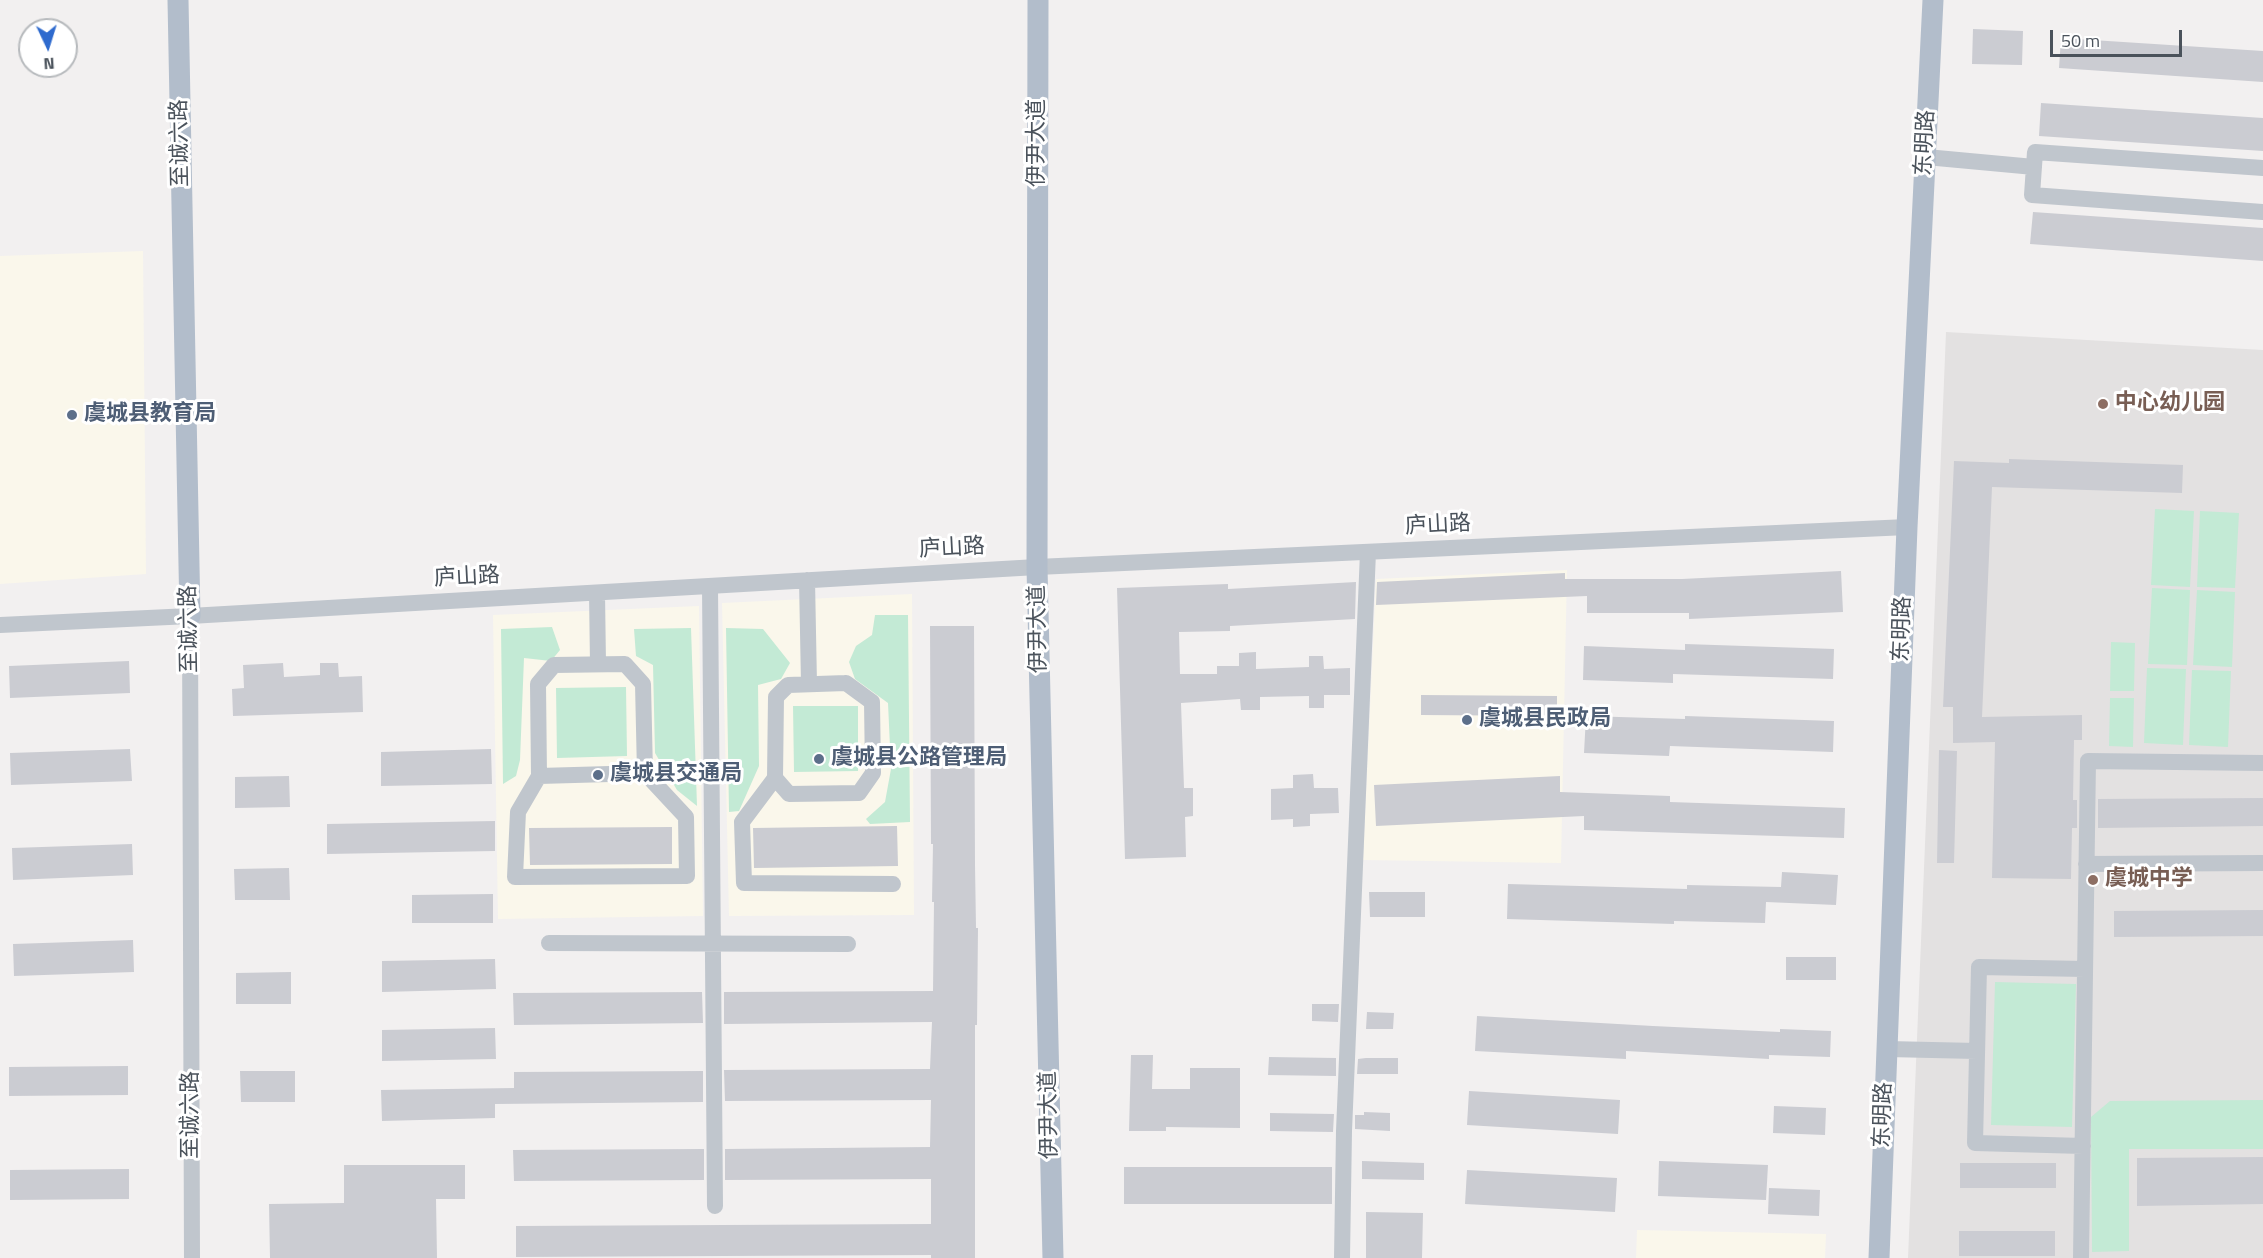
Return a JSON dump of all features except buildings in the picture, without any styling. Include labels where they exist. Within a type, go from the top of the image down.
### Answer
[{"type":"main road","name":"至诚六路","points":[[178,0],[190,616]]},
{"type":"main road","name":"伊尹大道","points":[[1038,0],[1037,567],[1053,1258]]},
{"type":"main road","name":"东明路","points":[[1879,1258],[1907,527],[1933,0]]},
{"type":"street","points":[[2263,168],[2035,152],[2032,195],[2263,212]]},
{"type":"street","points":[[1926,157],[2034,166]]},
{"type":"street","name":"庐山路","points":[[0,625],[1037,567],[1907,527]]},
{"type":"street","points":[[1342,1258],[1344,1131],[1368,552]]},
{"type":"street","points":[[807,580],[809,684]]},
{"type":"street","points":[[710,586],[715,1206]]},
{"type":"street","points":[[597,592],[598,664]]},
{"type":"street","name":"至诚六路","points":[[190,616],[192,1258]]},
{"type":"street","points":[[554,664],[625,664],[643,684],[645,773],[686,817],[687,876],[515,877],[518,812],[539,776],[538,684],[554,664]]},
{"type":"street","points":[[775,778],[789,794],[859,793],[873,773],[872,702],[846,683],[788,685],[776,697],[775,778],[742,822],[744,883],[893,884]]},
{"type":"street","points":[[2081,1258],[2088,761],[2263,764]]},
{"type":"street","points":[[539,776],[645,773]]},
{"type":"street","points":[[2086,864],[2263,863]]},
{"type":"street","points":[[549,943],[849,944]]},
{"type":"street","points":[[2082,1146],[1975,1143],[1979,966],[2085,969]]},
{"type":"street","points":[[1887,1049],[1977,1051]]},
{"type":"shaded area","name":"虞城县教育局","points":[[143,251],[146,574],[0,584],[0,256]]},
{"type":"shaded area","name":"虞城中学","points":[[1946,332],[2263,350],[2263,1258],[1908,1258]]},
{"type":"shaded area","name":"虞城县民政局","points":[[1567,570],[1561,863],[1363,860],[1376,579]]},
{"type":"shaded area","name":"虞城县公路管理局","points":[[912,594],[914,915],[729,916],[722,603]]},
{"type":"shaded area","name":"虞城县交通局","points":[[699,606],[703,916],[498,919],[493,615]]},
{"type":"shaded area","points":[[1637,1230],[1826,1234],[1825,1258],[1636,1258]]},
{"type":"green space","points":[[2155,509],[2194,511],[2190,587],[2151,585]]},
{"type":"green space","points":[[2200,511],[2239,513],[2235,588],[2197,587]]},
{"type":"green space","points":[[2152,588],[2190,590],[2187,665],[2148,664]]},
{"type":"green space","points":[[2197,590],[2235,592],[2232,667],[2193,665]]},
{"type":"green space","points":[[875,615],[908,615],[910,822],[870,824],[866,819],[885,802],[891,769],[888,703],[855,679],[849,662],[856,646],[872,635]]},
{"type":"green space","points":[[552,627],[560,650],[551,661],[524,658],[520,760],[516,776],[503,784],[501,629]]},
{"type":"green space","points":[[691,628],[697,806],[677,790],[655,753],[653,665],[636,656],[634,629]]},
{"type":"green space","points":[[726,628],[763,629],[790,663],[781,679],[758,685],[759,766],[739,811],[729,812]]},
{"type":"green space","points":[[2111,642],[2135,643],[2134,691],[2110,691]]},
{"type":"green space","points":[[2147,668],[2186,669],[2183,745],[2144,743]]},
{"type":"green space","points":[[2192,670],[2231,671],[2228,747],[2189,745]]},
{"type":"green space","points":[[626,687],[627,756],[557,758],[556,688]]},
{"type":"green space","points":[[2110,698],[2134,698],[2133,747],[2109,746]]},
{"type":"green space","points":[[793,706],[858,706],[858,771],[794,772]]},
{"type":"green space","points":[[1995,982],[2076,984],[2072,1127],[1991,1125]]},
{"type":"green space","points":[[2263,1100],[2263,1149],[2129,1149],[2129,1251],[2092,1252],[2091,1117],[2110,1101]]},
{"type":"place","name":"中心幼儿园","points":[[2103,404]]},
{"type":"place","name":"虞城县教育局","points":[[72,415]]},
{"type":"place","name":"虞城县民政局","points":[[1467,720]]},
{"type":"place","name":"虞城县公路管理局","points":[[819,759]]},
{"type":"place","name":"虞城县交通局","points":[[598,775]]},
{"type":"place","name":"虞城中学","points":[[2093,880]]}]
